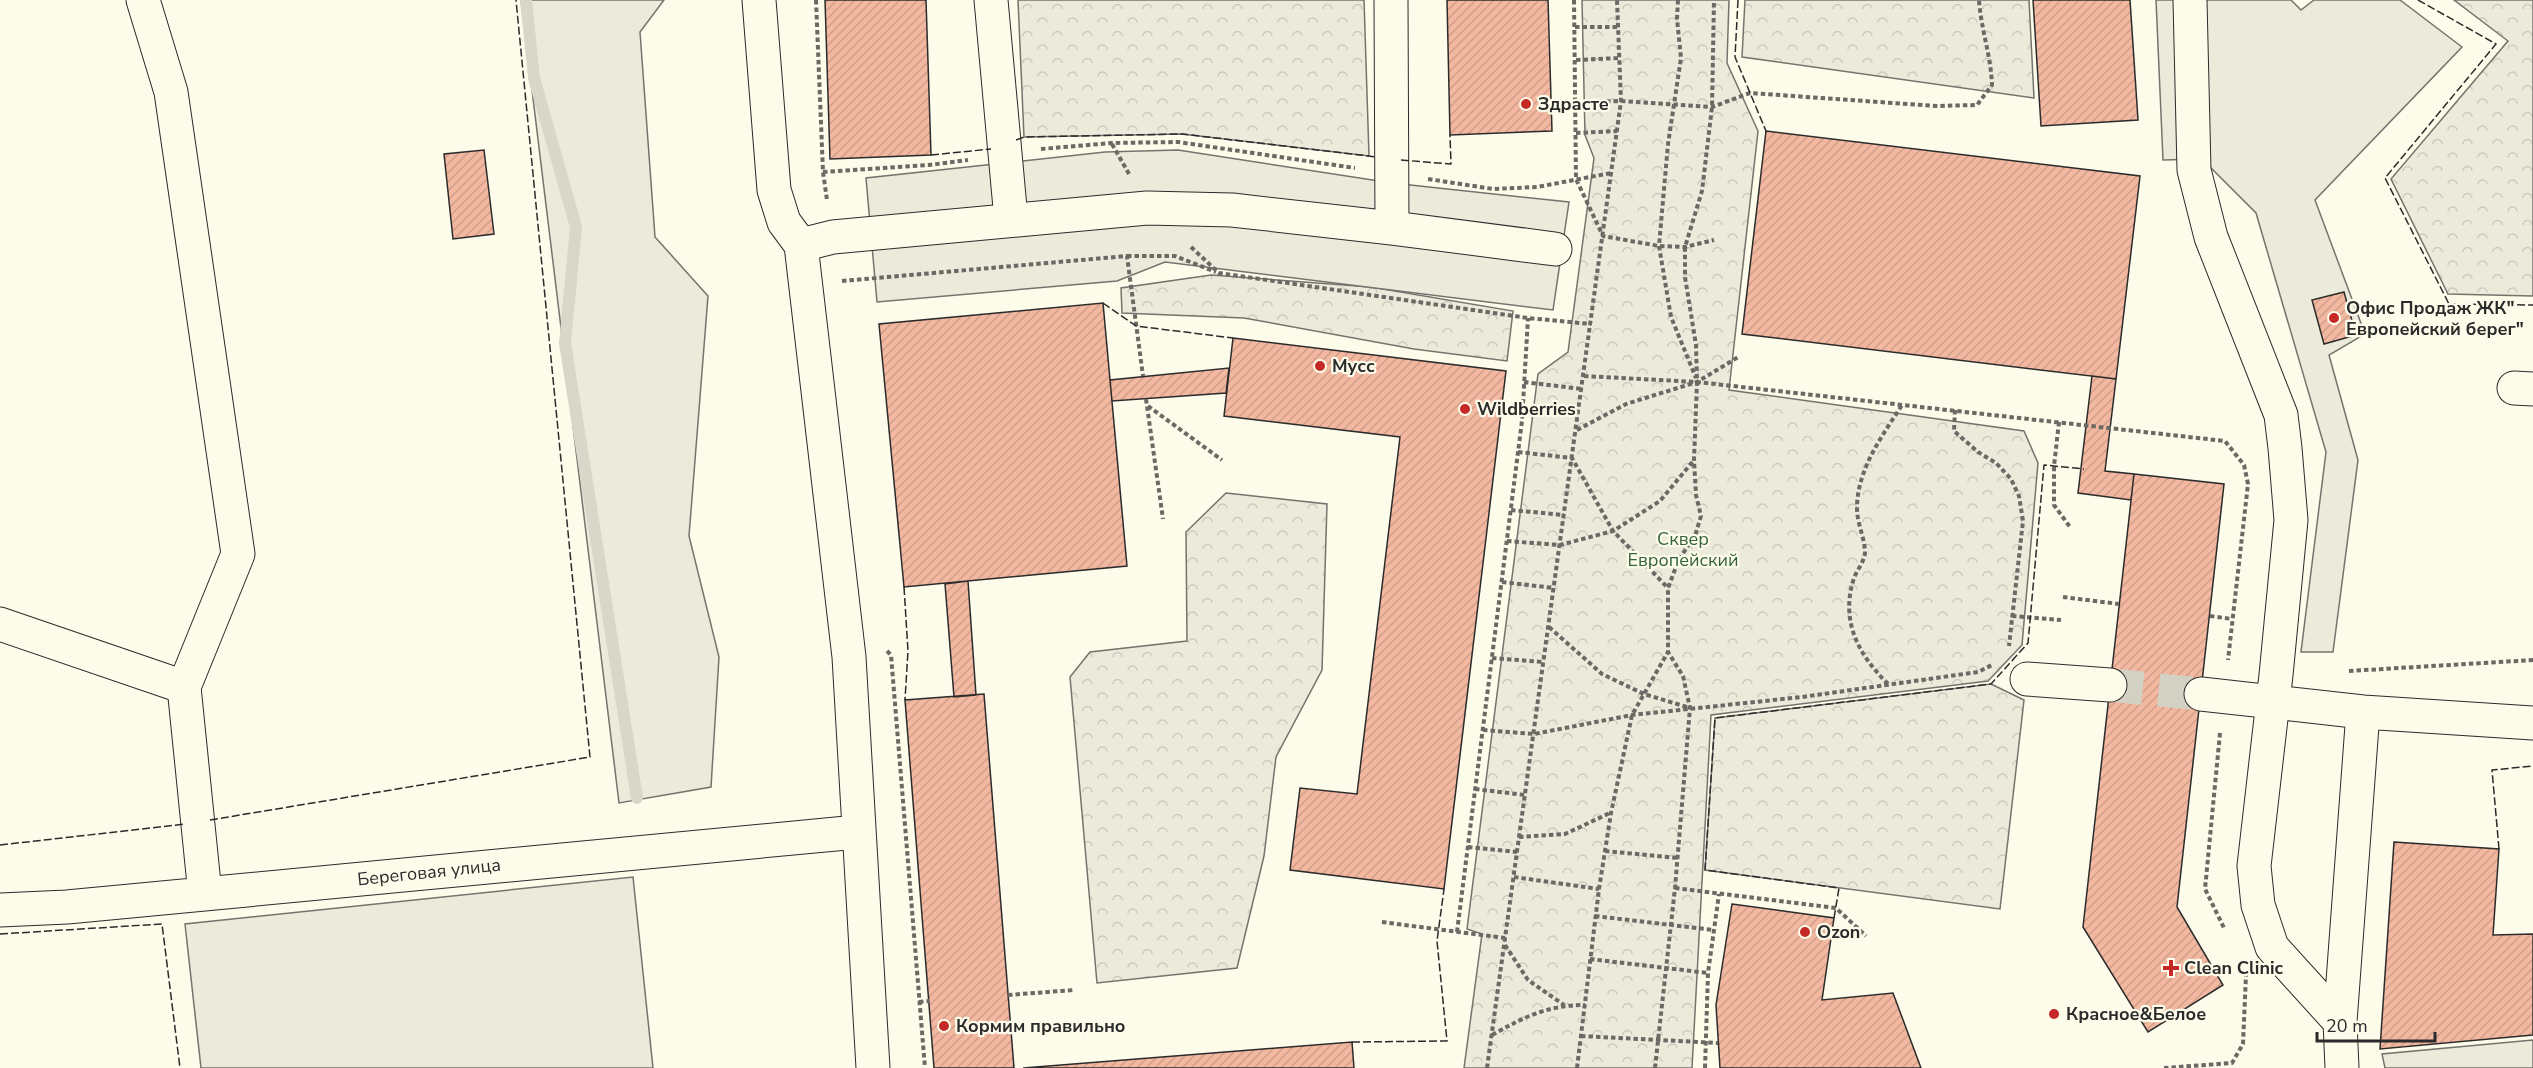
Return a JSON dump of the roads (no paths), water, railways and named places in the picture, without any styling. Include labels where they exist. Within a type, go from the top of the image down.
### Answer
[{"type":"street","points":[[143,0],[171,92],[238,554],[184,687],[206,894]]},
{"type":"street","points":[[759,0],[774,190],[784,222],[801,245],[849,657],[857,832],[873,1068]]},
{"type":"street","points":[[991,0],[1011,219]]},
{"type":"street","points":[[1391,0],[1392,228]]},
{"type":"street","points":[[2190,0],[2194,170],[2211,237],[2281,416],[2291,520],[2254,866],[2258,905],[2272,947],[2340,1022]]},
{"type":"street","points":[[801,245],[833,237],[1147,208],[1232,210],[1555,249]]},
{"type":"street","points":[[0,624],[184,687]]},
{"type":"street","points":[[2027,679],[2110,685]]},
{"type":"street","points":[[2201,694],[2362,711],[2533,723]]},
{"type":"street","points":[[2342,1068],[2340,1022],[2362,711]]},
{"type":"street","name":"Береговая улица","points":[[0,910],[67,907],[857,832]]},
{"type":"waterway","points":[[526,0],[534,78],[576,227],[565,343],[637,798]]},
{"type":"tunnel","points":[[2110,685],[2201,694]]},
{"type":"place","name":"Здрасте","points":[[1526,104]]},
{"type":"place","name":"Офис Продаж ЖК\" Европейский берег\"","points":[[2334,318]]},
{"type":"place","name":"Мусс","points":[[1320,366]]},
{"type":"place","name":"Wildberries","points":[[1465,409]]},
{"type":"place","name":"Ozon","points":[[1805,932]]},
{"type":"place","name":"Clean Clinic","points":[[2171,968]]},
{"type":"place","name":"Красное&Белое","points":[[2054,1014]]},
{"type":"place","name":"Кормим правильно","points":[[944,1026]]},
{"type":"park label","name":"Сквер Европейский","points":[[1683,549]]}]
